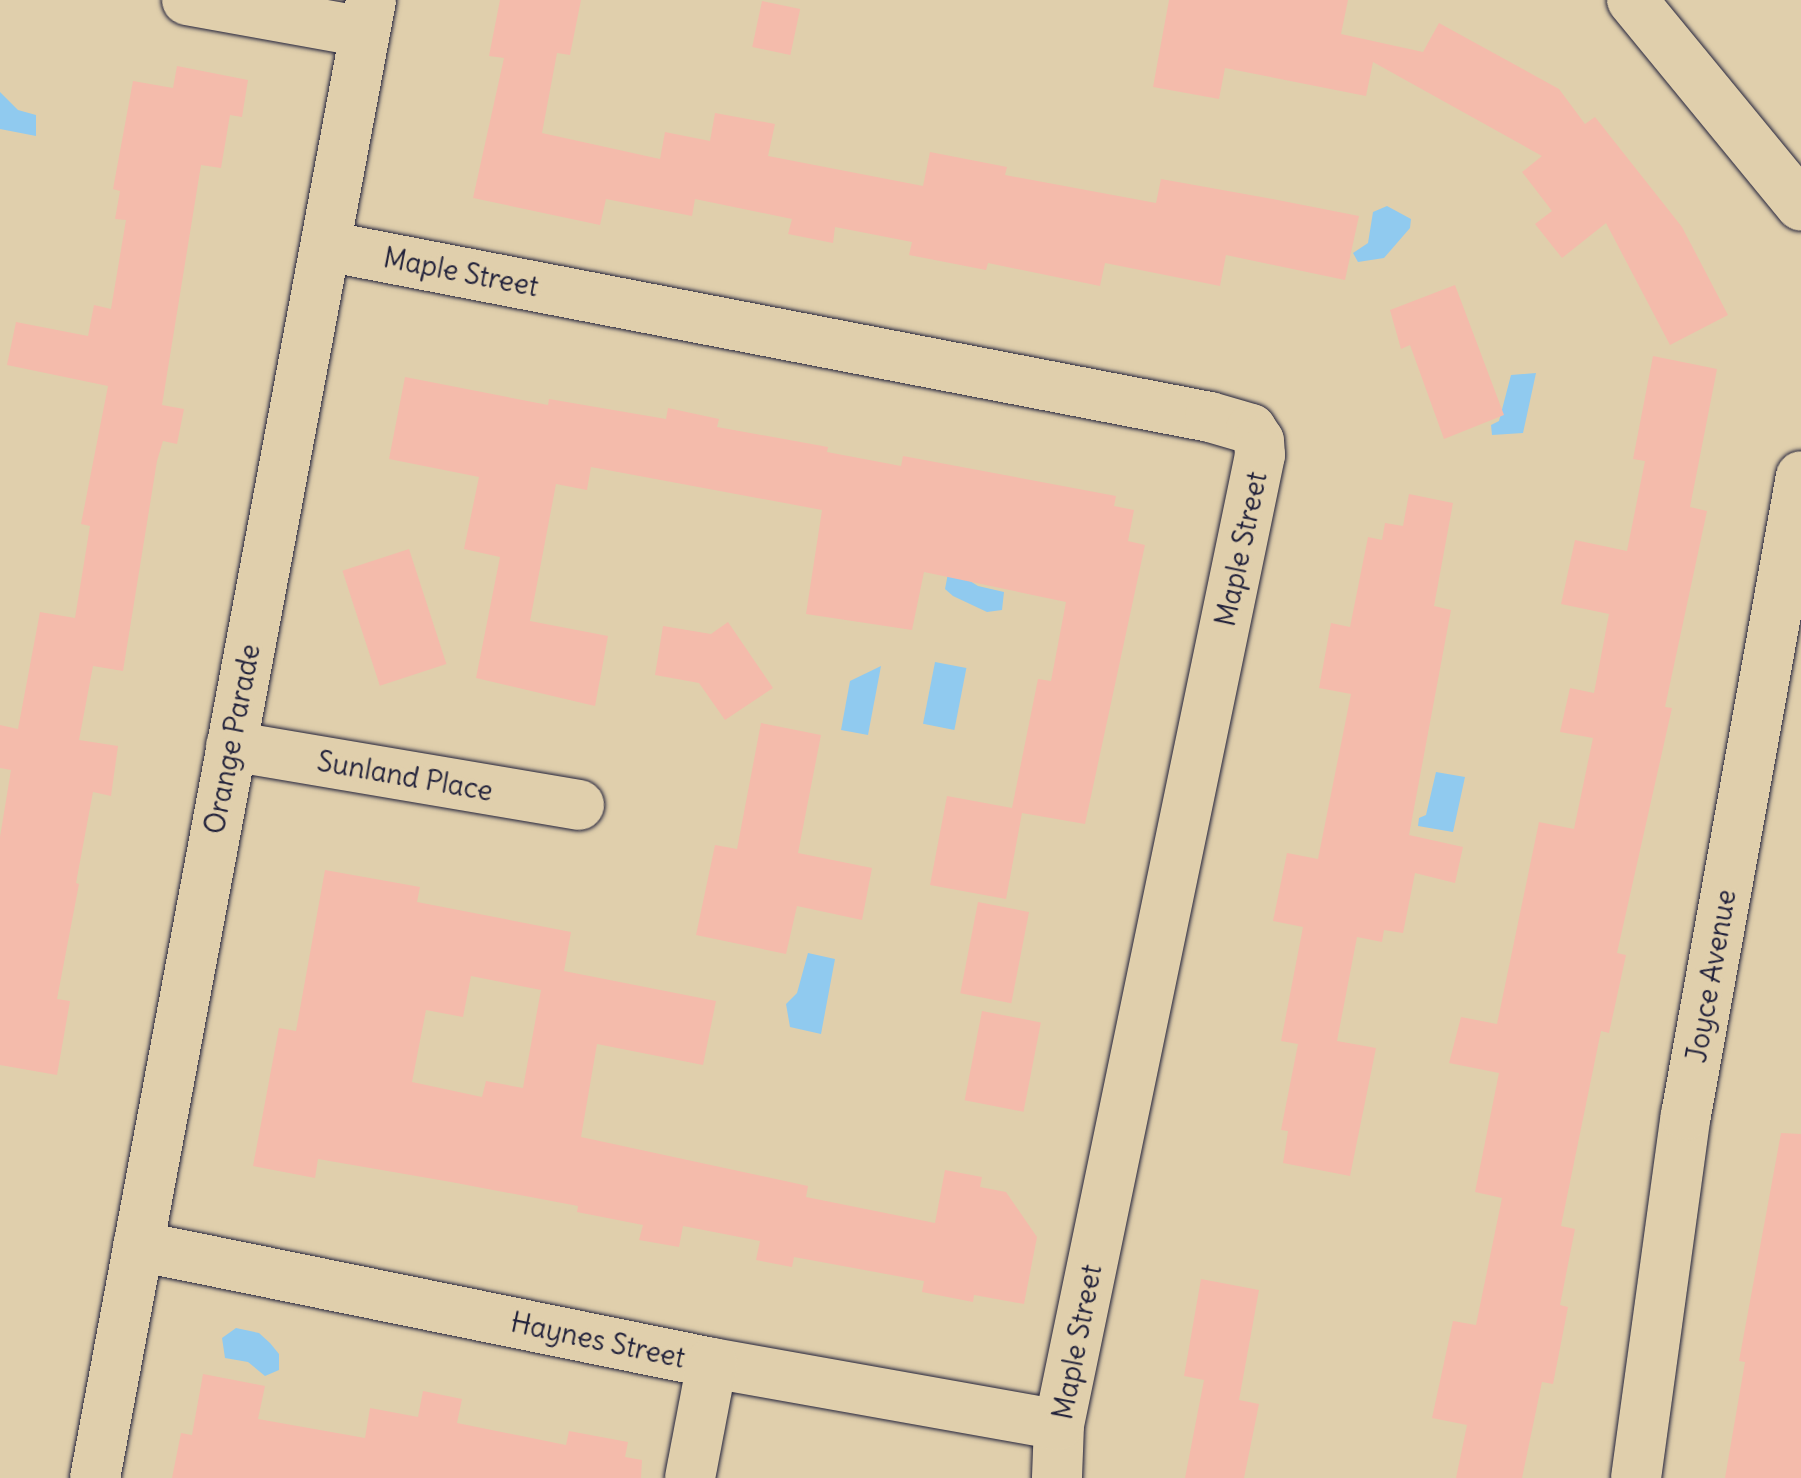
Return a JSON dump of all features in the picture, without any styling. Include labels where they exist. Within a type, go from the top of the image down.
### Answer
[{"type":"street","points":[[187,0],[368,16]]},
{"type":"street","points":[[1632,0],[1801,206]]},
{"type":"street","name":"Orange Parade","points":[[96,1478],[368,16]]},
{"type":"street","name":"Maple Street","points":[[326,246],[1210,417],[1251,429],[1260,455],[1059,1425],[1057,1478]]},
{"type":"street","name":"Joyce Avenue","points":[[1636,1478],[1686,1115],[1789,607],[1801,476]]},
{"type":"street","name":"Sunland Place","points":[[231,746],[579,806]]},
{"type":"street","name":"Haynes Street","points":[[138,1246],[712,1363],[1059,1425]]},
{"type":"street","points":[[690,1478],[712,1363]]},
{"type":"water","points":[[0,92],[18,110],[36,115],[36,136],[0,129]]},
{"type":"water","points":[[1387,206],[1411,219],[1410,228],[1384,258],[1358,262],[1353,253],[1368,243],[1373,212]]},
{"type":"water","points":[[1536,373],[1523,433],[1492,435],[1491,425],[1499,421],[1511,375]]},
{"type":"water","points":[[949,568],[978,586],[1004,592],[1002,610],[987,612],[953,596],[945,589]]},
{"type":"water","points":[[935,662],[966,668],[954,730],[923,724]]},
{"type":"water","points":[[881,666],[868,735],[841,730],[850,681]]},
{"type":"water","points":[[1436,772],[1465,777],[1453,832],[1418,826],[1419,818],[1426,815]]},
{"type":"water","points":[[808,953],[835,959],[821,1034],[790,1027],[786,1004],[797,993]]},
{"type":"water","points":[[236,1328],[259,1333],[270,1343],[279,1354],[279,1370],[265,1376],[248,1362],[225,1358],[222,1338]]},
{"type":"building","points":[[500,0],[581,0],[570,55],[557,53],[542,133],[660,159],[665,132],[710,141],[715,113],[775,124],[768,156],[923,186],[930,152],[1007,167],[1005,175],[1156,203],[1161,179],[1267,198],[1359,216],[1345,280],[1226,255],[1220,286],[1105,263],[1100,286],[988,263],[986,270],[909,255],[912,242],[835,227],[833,243],[788,234],[792,219],[695,199],[692,216],[606,199],[600,225],[473,198],[504,58],[489,56]]},
{"type":"building","points":[[1169,0],[1348,0],[1341,34],[1423,52],[1439,23],[1559,89],[1585,124],[1595,117],[1682,227],[1728,315],[1670,345],[1606,223],[1562,258],[1535,224],[1552,211],[1522,172],[1542,156],[1373,62],[1366,96],[1225,68],[1219,99],[1153,87]]},
{"type":"building","points":[[762,1],[800,9],[790,55],[752,47]]},
{"type":"building","points":[[177,66],[248,80],[242,117],[230,115],[221,168],[201,165],[162,405],[184,409],[177,444],[163,441],[157,461],[123,671],[93,666],[79,740],[118,746],[111,796],[93,792],[76,883],[79,884],[57,999],[70,1001],[57,1075],[0,1065],[0,837],[11,770],[0,768],[0,725],[18,729],[40,612],[75,618],[90,526],[81,524],[108,386],[7,365],[16,322],[88,336],[94,305],[111,309],[126,220],[115,219],[120,191],[113,189],[133,81],[173,88]]},
{"type":"building","points":[[1455,285],[1504,415],[1444,439],[1410,345],[1401,349],[1390,310]]},
{"type":"building","points":[[1653,356],[1717,369],[1690,507],[1707,511],[1665,707],[1672,708],[1617,953],[1626,955],[1609,1033],[1601,1031],[1561,1226],[1575,1229],[1560,1305],[1568,1307],[1553,1384],[1542,1382],[1522,1478],[1456,1478],[1467,1425],[1432,1418],[1453,1321],[1476,1325],[1502,1198],[1475,1192],[1499,1073],[1449,1063],[1461,1017],[1497,1024],[1539,822],[1574,829],[1593,738],[1560,732],[1570,688],[1594,693],[1609,614],[1561,604],[1575,540],[1627,551],[1645,461],[1633,459]]},
{"type":"building","points":[[405,377],[548,405],[549,399],[666,419],[668,408],[719,419],[717,427],[828,447],[827,452],[901,466],[903,456],[1116,496],[1114,506],[1134,510],[1128,541],[1145,545],[1085,824],[1022,813],[1006,899],[930,885],[947,796],[1012,808],[1038,679],[1051,681],[1066,602],[924,572],[912,630],[806,614],[822,510],[591,467],[587,490],[556,484],[530,621],[608,636],[595,706],[476,678],[500,557],[464,549],[479,477],[389,459]]},
{"type":"building","points":[[1409,494],[1453,503],[1434,606],[1451,610],[1409,835],[1463,847],[1455,883],[1415,873],[1403,933],[1384,930],[1382,942],[1357,937],[1337,1041],[1376,1048],[1350,1176],[1283,1163],[1288,1131],[1281,1130],[1298,1044],[1281,1041],[1303,927],[1273,921],[1287,853],[1318,859],[1351,694],[1319,688],[1331,623],[1350,627],[1368,537],[1382,540],[1385,523],[1403,526]]},
{"type":"building","points":[[409,549],[446,664],[380,686],[342,571]]},
{"type":"building","points":[[728,622],[773,688],[725,720],[699,683],[655,675],[663,626],[711,634]]},
{"type":"building","points":[[761,723],[821,735],[798,853],[872,868],[862,920],[797,906],[786,954],[696,935],[715,845],[737,849]]},
{"type":"building","points":[[325,870],[420,887],[417,902],[571,932],[564,971],[716,1001],[703,1065],[597,1044],[581,1137],[808,1186],[806,1197],[935,1223],[945,1170],[982,1177],[980,1187],[1006,1192],[1037,1237],[1024,1304],[974,1295],[973,1302],[922,1292],[924,1281],[794,1257],[792,1267],[756,1260],[760,1241],[683,1226],[679,1247],[639,1240],[643,1225],[577,1212],[578,1206],[451,1182],[318,1159],[315,1178],[253,1166],[279,1028],[296,1031]],"holes":[[[471,976],[541,990],[523,1088],[486,1081],[482,1097],[412,1082],[426,1010],[463,1017]]]},
{"type":"building","points":[[978,902],[1029,912],[1011,1003],[960,993]]},
{"type":"building","points":[[982,1011],[1041,1022],[1024,1112],[965,1100]]},
{"type":"building","points":[[1781,1133],[1801,1134],[1801,1478],[1725,1478],[1745,1362],[1739,1361]]},
{"type":"building","points":[[1201,1279],[1259,1290],[1239,1400],[1259,1404],[1244,1478],[1185,1478],[1204,1380],[1184,1376]]},
{"type":"building","points":[[203,1374],[265,1386],[258,1419],[365,1438],[370,1408],[418,1417],[423,1391],[462,1399],[457,1423],[566,1445],[569,1431],[628,1442],[625,1457],[642,1460],[641,1478],[172,1478],[181,1433],[192,1435]]}]
